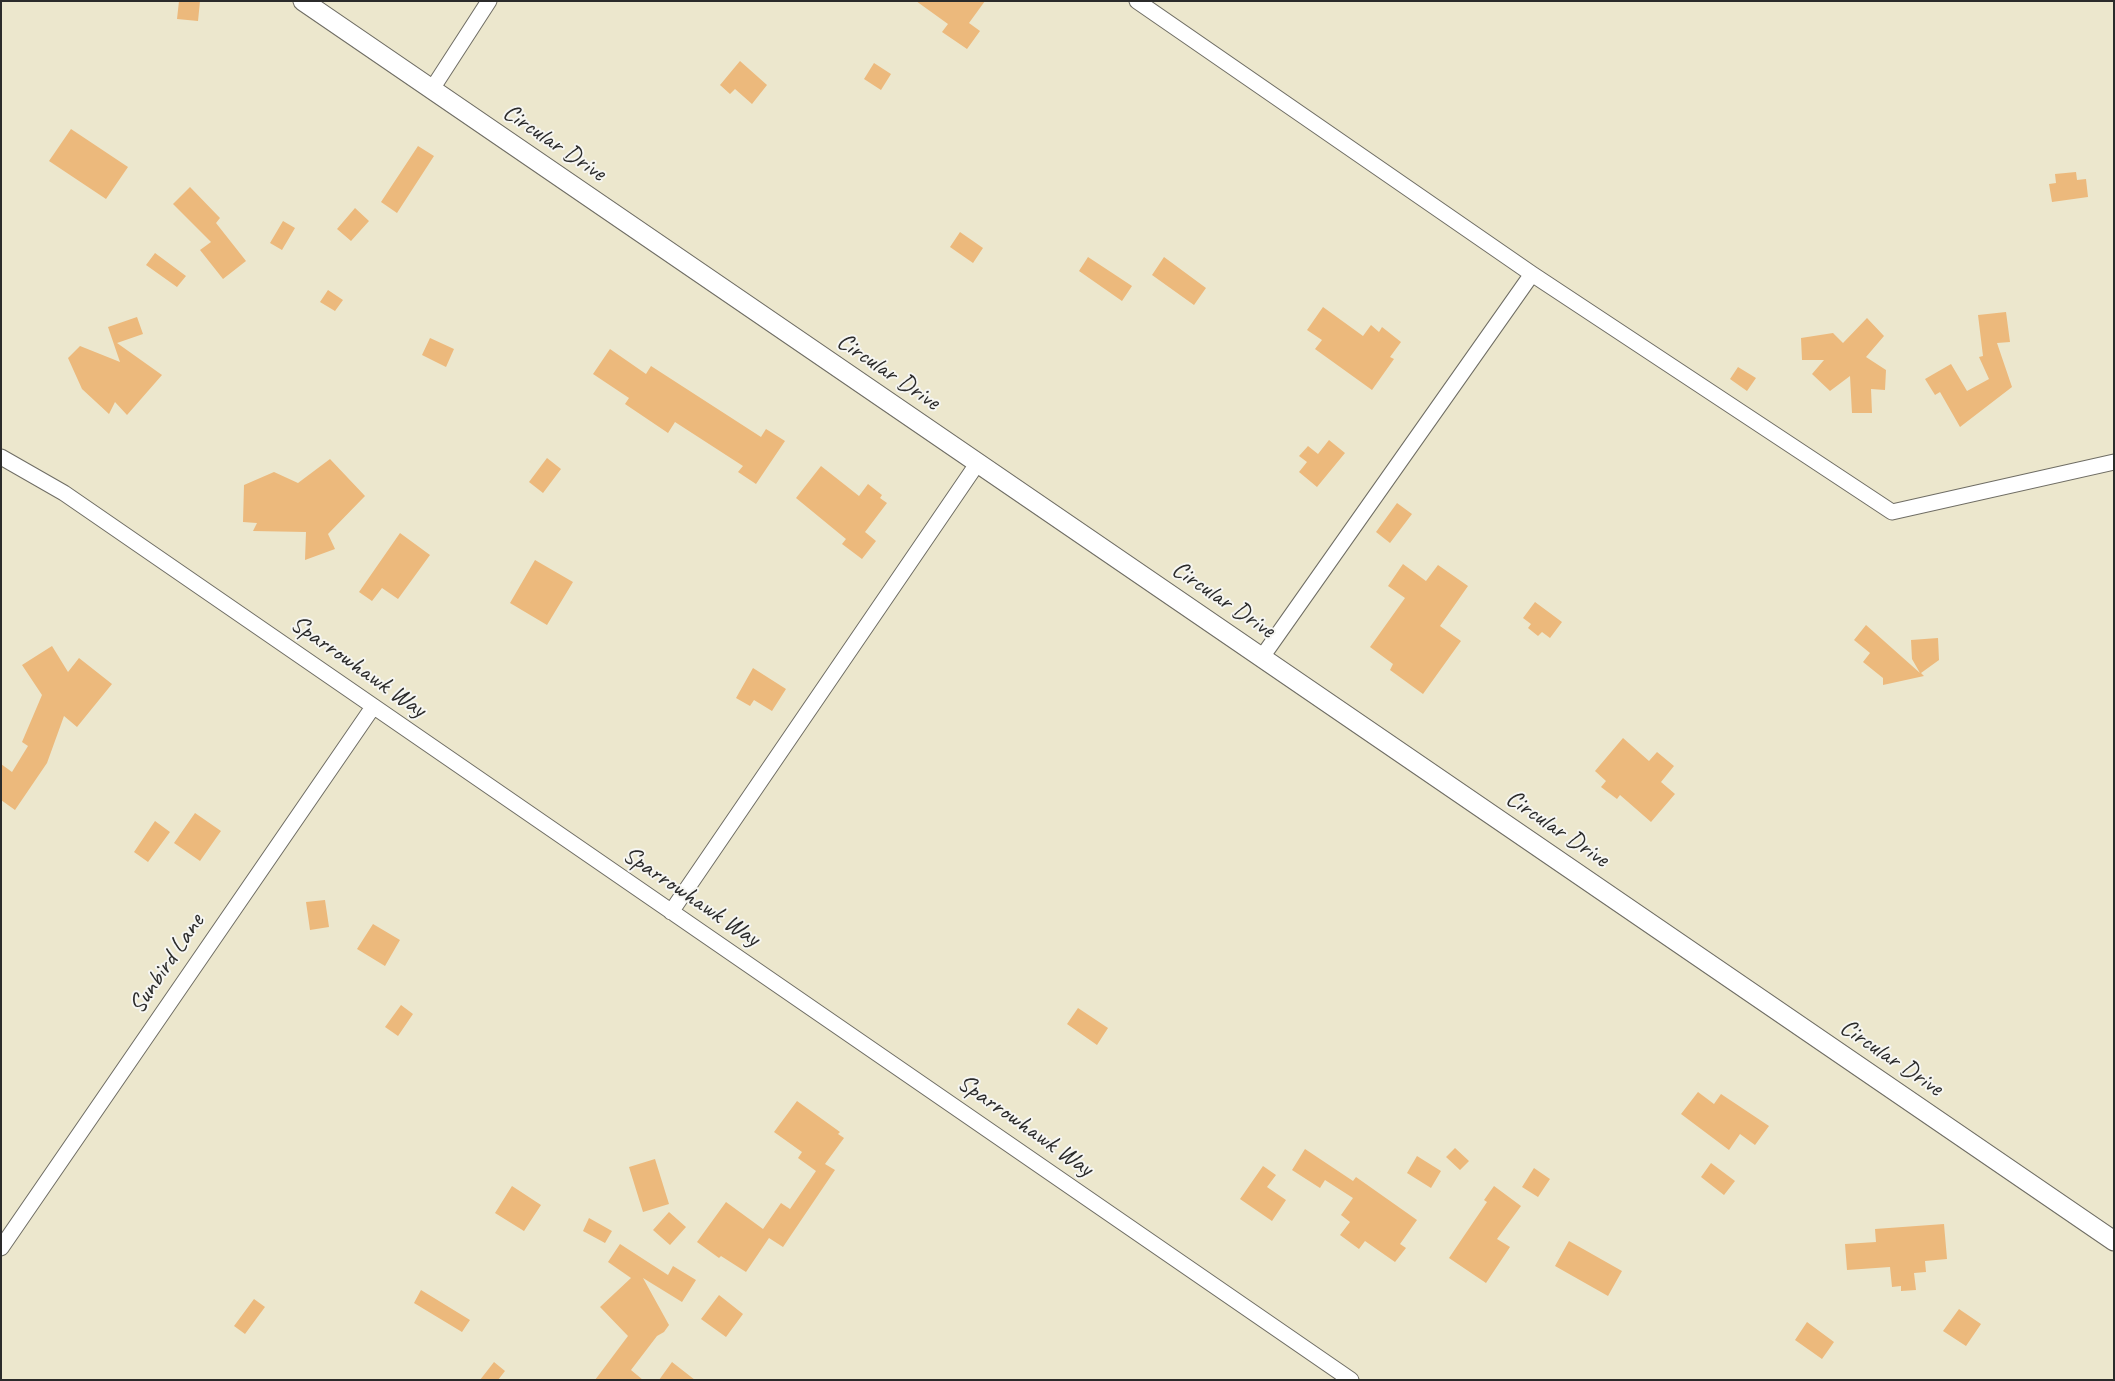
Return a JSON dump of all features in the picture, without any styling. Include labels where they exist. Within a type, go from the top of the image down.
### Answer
[{"type":"street","name":"Circular Drive","points":[[303,1],[2114,1241]]},
{"type":"street","points":[[432,89],[489,1]]},
{"type":"street","points":[[1137,1],[1532,274],[1892,512],[2114,462]]},
{"type":"street","points":[[1262,657],[1532,274]]},
{"type":"street","name":"Sparrowhawk Way","points":[[1,457],[64,493],[1351,1380]]},
{"type":"street","points":[[671,912],[978,464]]},
{"type":"street","name":"Sunbird Lane","points":[[1,1248],[373,707]]},
{"type":"building","points":[[179,1],[200,1],[198,21],[177,19]]},
{"type":"building","points":[[916,1],[985,1],[969,23],[980,31],[967,49],[942,32],[948,24]]},
{"type":"building","points":[[740,61],[767,85],[752,104],[735,89],[730,94],[720,85]]},
{"type":"building","points":[[874,63],[891,74],[881,90],[864,79]]},
{"type":"building","points":[[71,129],[128,167],[106,199],[49,161]]},
{"type":"building","points":[[418,146],[434,156],[397,213],[381,202]]},
{"type":"building","points":[[2076,172],[2077,180],[2086,179],[2088,197],[2052,202],[2049,184],[2056,183],[2055,174]]},
{"type":"building","points":[[190,187],[220,218],[216,223],[246,261],[223,279],[200,250],[211,242],[173,204]]},
{"type":"building","points":[[355,208],[369,221],[351,241],[337,229]]},
{"type":"building","points":[[283,221],[295,228],[282,250],[270,243]]},
{"type":"building","points":[[960,232],[983,248],[973,263],[950,247]]},
{"type":"building","points":[[155,253],[186,276],[177,287],[146,265]]},
{"type":"building","points":[[1088,257],[1132,286],[1122,301],[1079,271]]},
{"type":"building","points":[[1164,257],[1206,288],[1194,305],[1152,275]]},
{"type":"building","points":[[328,290],[343,300],[335,311],[320,302]]},
{"type":"building","points":[[1323,307],[1363,336],[1371,325],[1379,332],[1382,327],[1401,342],[1390,357],[1394,359],[1372,390],[1315,349],[1322,340],[1307,330]]},
{"type":"building","points":[[2006,312],[2010,342],[1997,343],[2012,387],[1960,427],[1940,392],[1935,395],[1925,379],[1951,364],[1967,391],[1989,379],[1979,357],[1983,356],[1978,315]]},
{"type":"building","points":[[137,317],[143,334],[117,343],[162,375],[127,415],[115,402],[109,414],[82,389],[68,358],[80,346],[120,362],[108,327]]},
{"type":"building","points":[[1867,318],[1884,336],[1866,357],[1886,370],[1885,390],[1871,389],[1872,413],[1852,413],[1850,376],[1830,391],[1812,374],[1824,360],[1802,360],[1801,338],[1833,333],[1843,343]]},
{"type":"building","points":[[430,338],[454,349],[446,367],[422,355]]},
{"type":"building","points":[[610,349],[646,374],[651,366],[761,437],[766,429],[785,441],[756,484],[738,472],[743,466],[675,422],[668,433],[625,404],[629,398],[593,374]]},
{"type":"building","points":[[1738,367],[1756,378],[1747,391],[1730,379]]},
{"type":"building","points":[[1329,440],[1345,453],[1317,487],[1299,472],[1307,462],[1299,456],[1308,446],[1318,454]]},
{"type":"building","points":[[547,458],[561,469],[543,493],[529,482]]},
{"type":"building","points":[[330,459],[365,496],[328,534],[335,549],[305,560],[306,532],[253,531],[257,523],[243,522],[244,485],[274,472],[298,483]]},
{"type":"building","points":[[821,466],[859,496],[868,484],[882,495],[880,498],[887,503],[865,532],[876,541],[862,559],[842,544],[846,539],[796,498]]},
{"type":"building","points":[[1397,503],[1412,514],[1390,543],[1376,532]]},
{"type":"building","points":[[400,533],[430,555],[398,599],[382,588],[372,601],[359,592]]},
{"type":"building","points":[[535,560],[573,582],[547,625],[510,603]]},
{"type":"building","points":[[1403,564],[1426,581],[1438,565],[1468,586],[1440,626],[1461,641],[1423,694],[1390,670],[1393,664],[1370,647],[1405,598],[1388,586]]},
{"type":"building","points":[[1535,602],[1562,622],[1550,638],[1542,632],[1538,636],[1528,628],[1531,624],[1523,618]]},
{"type":"building","points":[[1866,625],[1920,673],[1912,659],[1911,640],[1938,638],[1939,660],[1921,673],[1924,676],[1883,685],[1883,678],[1863,662],[1870,653],[1854,640]]},
{"type":"building","points":[[52,646],[68,672],[79,658],[112,684],[77,727],[64,716],[47,763],[15,810],[1,800],[1,764],[12,772],[28,746],[22,742],[42,695],[22,665]]},
{"type":"building","points":[[753,668],[786,689],[772,711],[754,700],[750,706],[736,698]]},
{"type":"building","points":[[1623,738],[1649,761],[1657,752],[1674,766],[1661,782],[1675,794],[1651,822],[1620,795],[1617,799],[1601,787],[1606,781],[1595,771]]},
{"type":"building","points":[[195,813],[221,831],[200,861],[174,843]]},
{"type":"building","points":[[155,821],[170,832],[148,862],[134,852]]},
{"type":"building","points":[[325,900],[329,927],[310,930],[306,902]]},
{"type":"building","points":[[373,924],[400,940],[385,966],[357,949]]},
{"type":"building","points":[[401,1005],[413,1014],[398,1036],[385,1027]]},
{"type":"building","points":[[1078,1008],[1108,1028],[1097,1045],[1067,1024]]},
{"type":"building","points":[[1698,1092],[1714,1104],[1721,1094],[1769,1126],[1755,1145],[1740,1134],[1729,1150],[1681,1114]]},
{"type":"building","points":[[797,1101],[840,1132],[838,1134],[844,1138],[825,1164],[835,1170],[783,1247],[769,1238],[746,1272],[721,1256],[719,1258],[697,1242],[726,1202],[763,1229],[781,1203],[790,1209],[816,1171],[798,1158],[802,1152],[774,1132]]},
{"type":"building","points":[[1455,1148],[1469,1161],[1460,1170],[1446,1157]]},
{"type":"building","points":[[1305,1149],[1353,1181],[1356,1177],[1417,1220],[1400,1244],[1406,1248],[1395,1262],[1365,1241],[1359,1249],[1340,1235],[1350,1222],[1341,1215],[1353,1198],[1325,1180],[1320,1188],[1292,1170]]},
{"type":"building","points":[[1417,1156],[1441,1171],[1431,1188],[1407,1173]]},
{"type":"building","points":[[655,1159],[669,1204],[643,1212],[629,1167]]},
{"type":"building","points":[[1711,1163],[1735,1181],[1724,1195],[1701,1177]]},
{"type":"building","points":[[1263,1166],[1276,1175],[1267,1187],[1286,1200],[1272,1221],[1240,1199]]},
{"type":"building","points":[[1534,1168],[1550,1179],[1538,1197],[1522,1187]]},
{"type":"building","points":[[512,1186],[541,1205],[524,1231],[495,1213]]},
{"type":"building","points":[[1494,1186],[1521,1206],[1497,1239],[1510,1247],[1486,1283],[1449,1258],[1487,1202],[1484,1200]]},
{"type":"building","points":[[669,1212],[686,1227],[670,1245],[653,1230]]},
{"type":"building","points":[[589,1218],[612,1231],[605,1243],[583,1231]]},
{"type":"building","points":[[1944,1224],[1947,1259],[1925,1261],[1926,1272],[1914,1273],[1916,1290],[1901,1291],[1901,1286],[1892,1287],[1890,1267],[1847,1270],[1845,1244],[1876,1242],[1875,1229]]},
{"type":"building","points":[[1569,1241],[1622,1271],[1608,1296],[1555,1266]]},
{"type":"building","points":[[620,1244],[668,1275],[673,1266],[696,1280],[682,1302],[643,1278],[669,1325],[664,1332],[657,1336],[631,1370],[643,1380],[595,1380],[628,1336],[600,1307],[631,1278],[608,1262]]},
{"type":"building","points":[[421,1290],[470,1320],[462,1332],[414,1303]]},
{"type":"building","points":[[719,1295],[743,1314],[726,1337],[701,1319]]},
{"type":"building","points":[[254,1299],[265,1307],[245,1334],[234,1326]]},
{"type":"building","points":[[1959,1309],[1981,1324],[1966,1346],[1943,1331]]},
{"type":"building","points":[[1807,1322],[1834,1342],[1822,1359],[1795,1340]]},
{"type":"building","points":[[494,1362],[505,1371],[498,1380],[480,1380]]},
{"type":"building","points":[[672,1362],[695,1380],[659,1380]]}]
